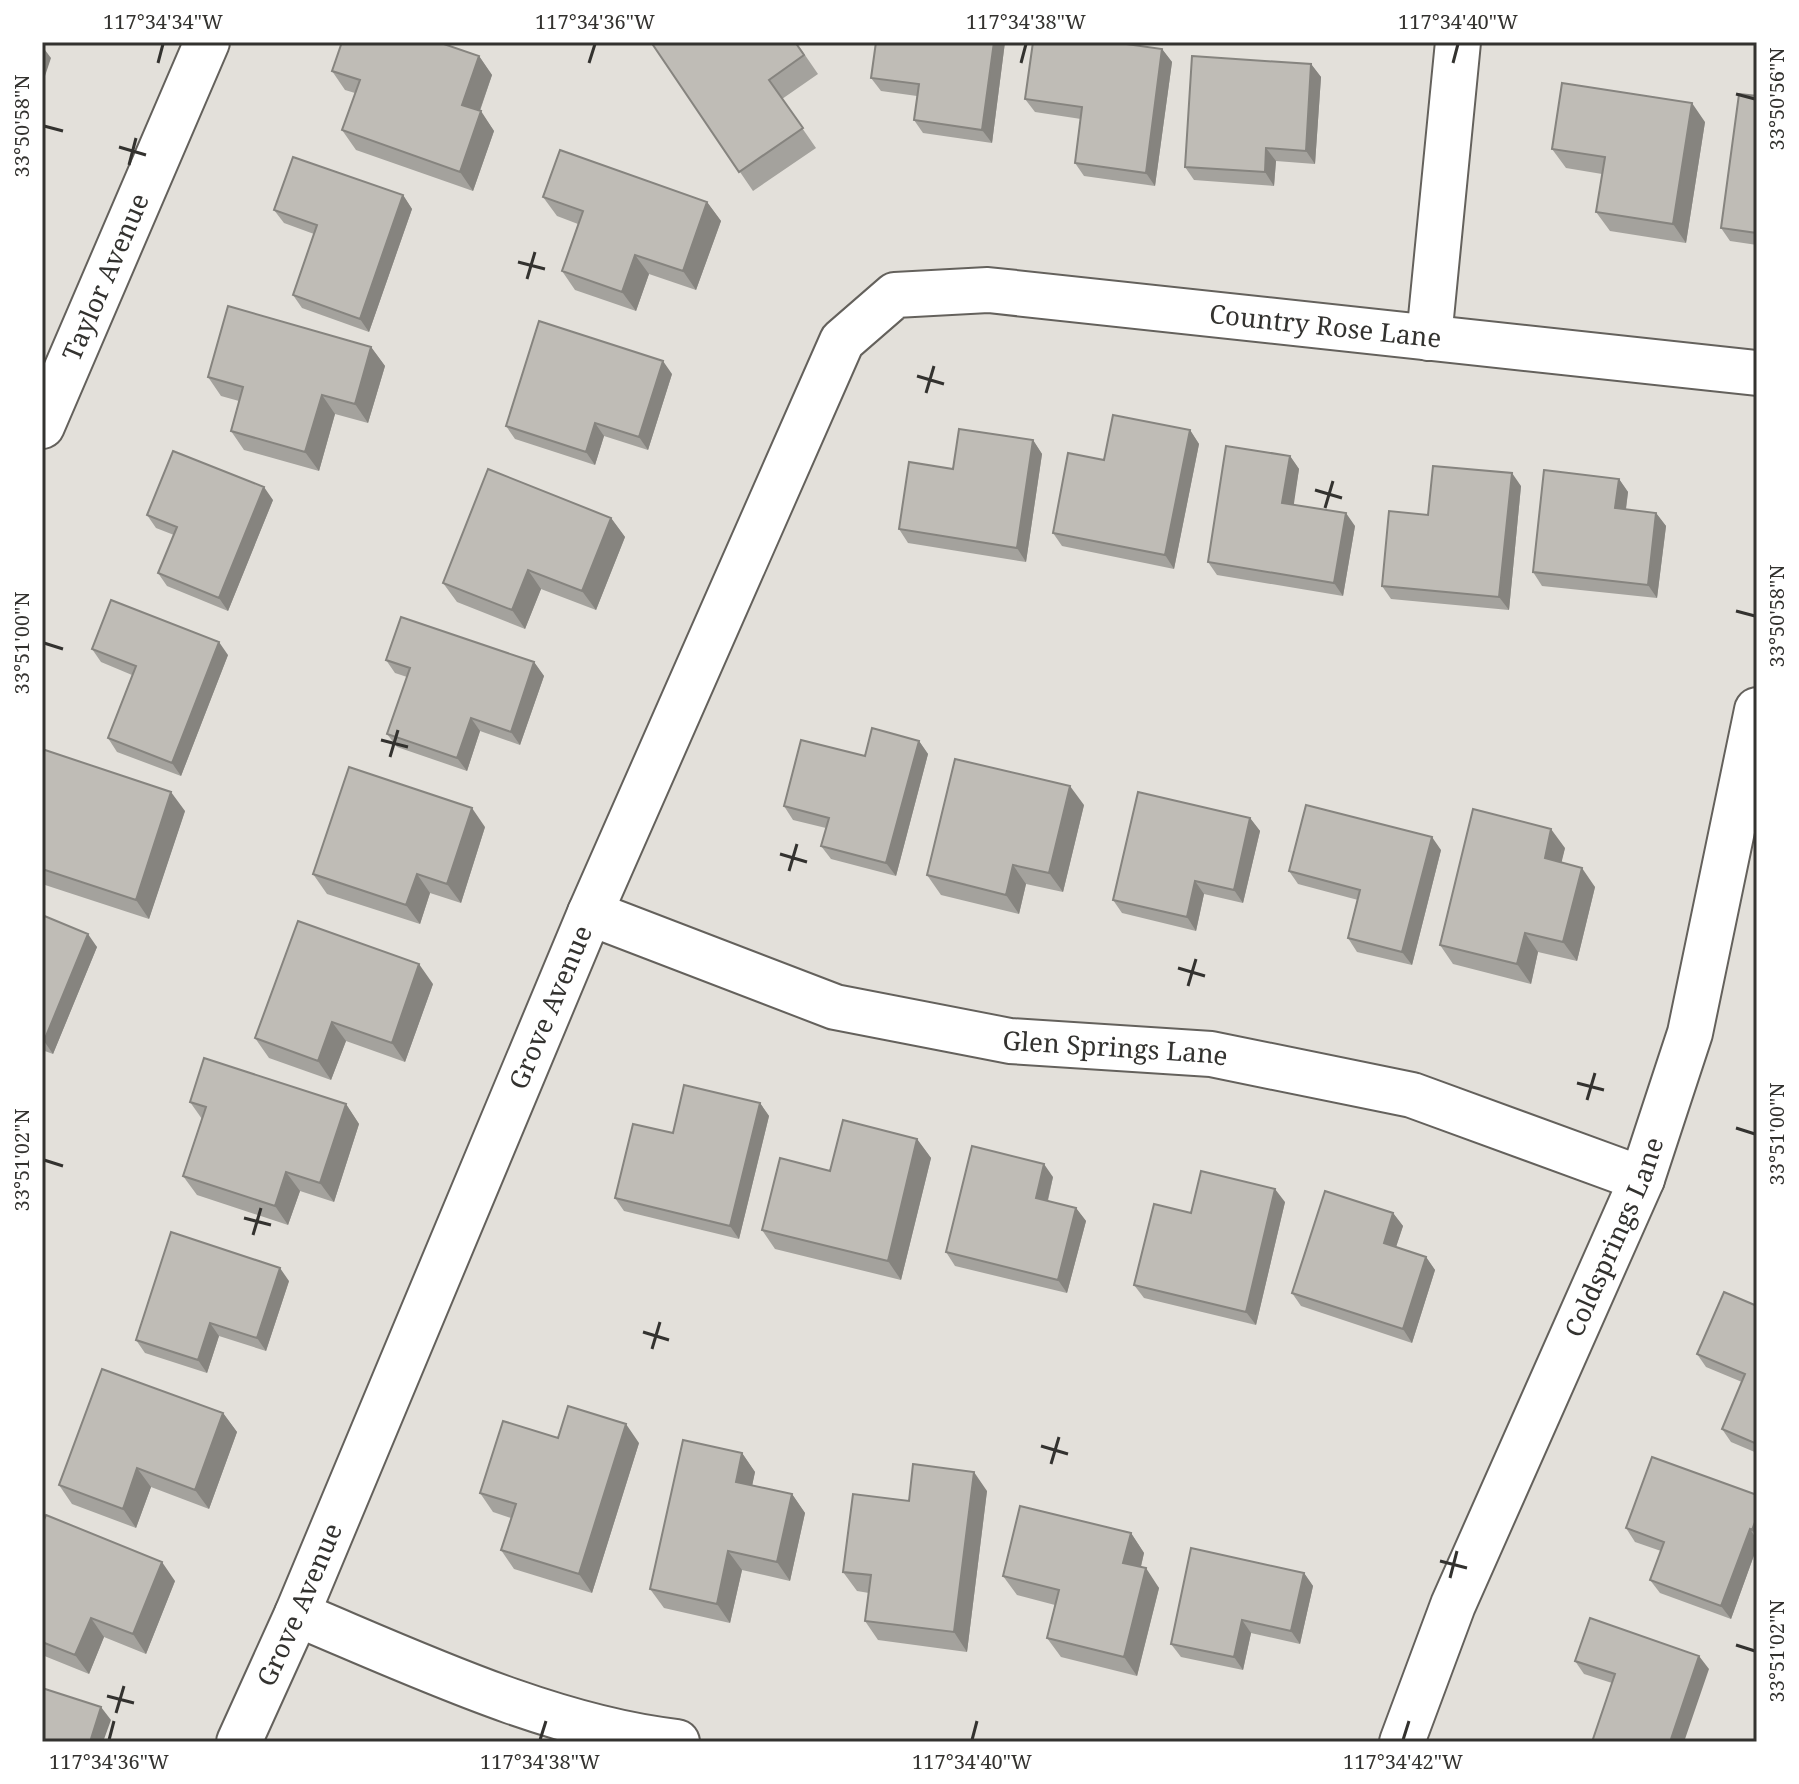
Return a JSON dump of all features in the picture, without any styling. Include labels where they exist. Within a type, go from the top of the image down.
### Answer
[{"type":"street","name":"Taylor Avenue","points":[[42,426],[207,42]]},
{"type":"street","points":[[1429,338],[1458,42]]},
{"type":"street","name":"Country Rose Lane","points":[[895,295],[988,290],[1757,373]]},
{"type":"street","name":"Grove Avenue","points":[[239,1742],[297,1614],[590,913],[842,341],[895,295]]},
{"type":"street","name":"Coldsprings Lane","points":[[1402,1742],[1453,1605],[1642,1179],[1690,1033],[1757,710]]},
{"type":"street","name":"Glen Springs Lane","points":[[590,913],[835,1007],[1010,1041],[1211,1054],[1412,1095],[1642,1179]]},
{"type":"street","points":[[297,1614],[524,1705],[652,1739],[677,1742]]},
{"type":"building","points":[[342,42],[438,42],[479,56],[462,105],[481,111],[460,172],[342,130],[360,80],[332,71]]},
{"type":"building","points":[[651,42],[795,42],[804,55],[769,80],[803,128],[739,172]]},
{"type":"building","points":[[876,42],[994,42],[982,130],[914,120],[919,84],[871,78]]},
{"type":"building","points":[[1033,42],[1112,42],[1162,49],[1146,173],[1075,163],[1082,107],[1025,99]]},
{"type":"building","points":[[1192,56],[1311,64],[1306,151],[1266,148],[1265,172],[1185,167]]},
{"type":"building","points":[[1562,83],[1692,103],[1673,224],[1596,212],[1605,157],[1552,149]]},
{"type":"building","points":[[1739,94],[1757,96],[1757,233],[1721,228]]},
{"type":"building","points":[[560,150],[707,202],[683,271],[635,255],[622,292],[562,271],[583,211],[543,197]]},
{"type":"building","points":[[293,157],[403,195],[360,319],[293,295],[317,225],[274,210]]},
{"type":"building","points":[[228,306],[371,347],[355,404],[322,395],[305,452],[231,431],[243,387],[208,377]]},
{"type":"building","points":[[539,321],[663,361],[639,437],[595,423],[586,452],[506,426]]},
{"type":"building","points":[[1113,415],[1190,430],[1165,555],[1053,533],[1068,453],[1104,460]]},
{"type":"building","points":[[959,429],[1033,440],[1017,548],[899,529],[909,462],[953,469]]},
{"type":"building","points":[[1226,446],[1290,456],[1282,503],[1346,513],[1334,583],[1208,562]]},
{"type":"building","points":[[173,451],[264,487],[219,598],[158,573],[177,527],[147,515]]},
{"type":"building","points":[[1433,466],[1512,473],[1499,597],[1382,586],[1389,511],[1428,515]]},
{"type":"building","points":[[488,469],[611,518],[582,591],[528,570],[512,610],[443,583]]},
{"type":"building","points":[[1544,470],[1619,479],[1615,508],[1656,513],[1648,585],[1533,572]]},
{"type":"building","points":[[111,600],[219,642],[172,763],[108,738],[136,666],[92,649]]},
{"type":"building","points":[[401,617],[534,662],[511,732],[471,718],[457,758],[387,734],[410,668],[386,660]]},
{"type":"building","points":[[872,728],[919,741],[886,863],[821,846],[829,818],[784,806],[801,740],[865,756]]},
{"type":"building","points":[[42,749],[171,792],[136,900],[42,869]]},
{"type":"building","points":[[955,759],[1070,786],[1049,873],[1013,865],[1006,895],[927,875]]},
{"type":"building","points":[[349,767],[472,808],[447,884],[417,874],[406,905],[313,874]]},
{"type":"building","points":[[1138,792],[1250,818],[1234,890],[1195,881],[1187,917],[1113,900]]},
{"type":"building","points":[[1306,805],[1432,837],[1402,952],[1348,938],[1360,890],[1289,871]]},
{"type":"building","points":[[1473,809],[1551,829],[1545,858],[1582,868],[1563,942],[1525,933],[1517,964],[1440,945]]},
{"type":"building","points":[[42,915],[88,934],[44,1041],[42,1040]]},
{"type":"building","points":[[298,921],[419,964],[392,1043],[332,1022],[318,1061],[255,1038]]},
{"type":"building","points":[[204,1058],[346,1104],[320,1183],[286,1172],[275,1206],[183,1176],[206,1107],[190,1102]]},
{"type":"building","points":[[684,1085],[760,1103],[730,1226],[615,1198],[633,1124],[673,1133]]},
{"type":"building","points":[[843,1120],[917,1139],[888,1261],[762,1230],[780,1158],[830,1171]]},
{"type":"building","points":[[972,1146],[1044,1164],[1036,1198],[1076,1208],[1058,1280],[946,1252]]},
{"type":"building","points":[[1201,1171],[1275,1189],[1246,1312],[1134,1285],[1154,1204],[1191,1213]]},
{"type":"building","points":[[1325,1191],[1393,1213],[1384,1243],[1426,1257],[1403,1329],[1292,1293]]},
{"type":"building","points":[[171,1232],[280,1268],[257,1338],[210,1323],[198,1360],[136,1340]]},
{"type":"building","points":[[1724,1292],[1757,1306],[1757,1444],[1722,1429],[1745,1374],[1697,1354]]},
{"type":"building","points":[[102,1369],[223,1413],[195,1490],[137,1468],[123,1509],[59,1485]]},
{"type":"building","points":[[568,1406],[626,1424],[579,1574],[501,1550],[516,1504],[480,1493],[503,1421],[558,1438]]},
{"type":"building","points":[[683,1440],[742,1453],[736,1482],[792,1494],[777,1562],[728,1551],[717,1604],[650,1589]]},
{"type":"building","points":[[1652,1457],[1757,1495],[1757,1517],[1721,1606],[1650,1580],[1664,1542],[1626,1528]]},
{"type":"building","points":[[913,1464],[974,1472],[954,1632],[865,1621],[871,1575],[843,1572],[853,1494],[909,1501]]},
{"type":"building","points":[[1020,1506],[1131,1533],[1123,1563],[1146,1568],[1124,1657],[1047,1638],[1059,1590],[1003,1576]]},
{"type":"building","points":[[46,1515],[162,1562],[133,1634],[91,1618],[75,1655],[42,1642],[42,1524]]},
{"type":"building","points":[[1191,1548],[1304,1573],[1291,1631],[1242,1620],[1234,1657],[1171,1644]]},
{"type":"building","points":[[1590,1618],[1699,1656],[1670,1742],[1592,1742],[1615,1674],[1575,1661]]},
{"type":"building","points":[[42,1688],[101,1707],[90,1742],[42,1742]]}]
